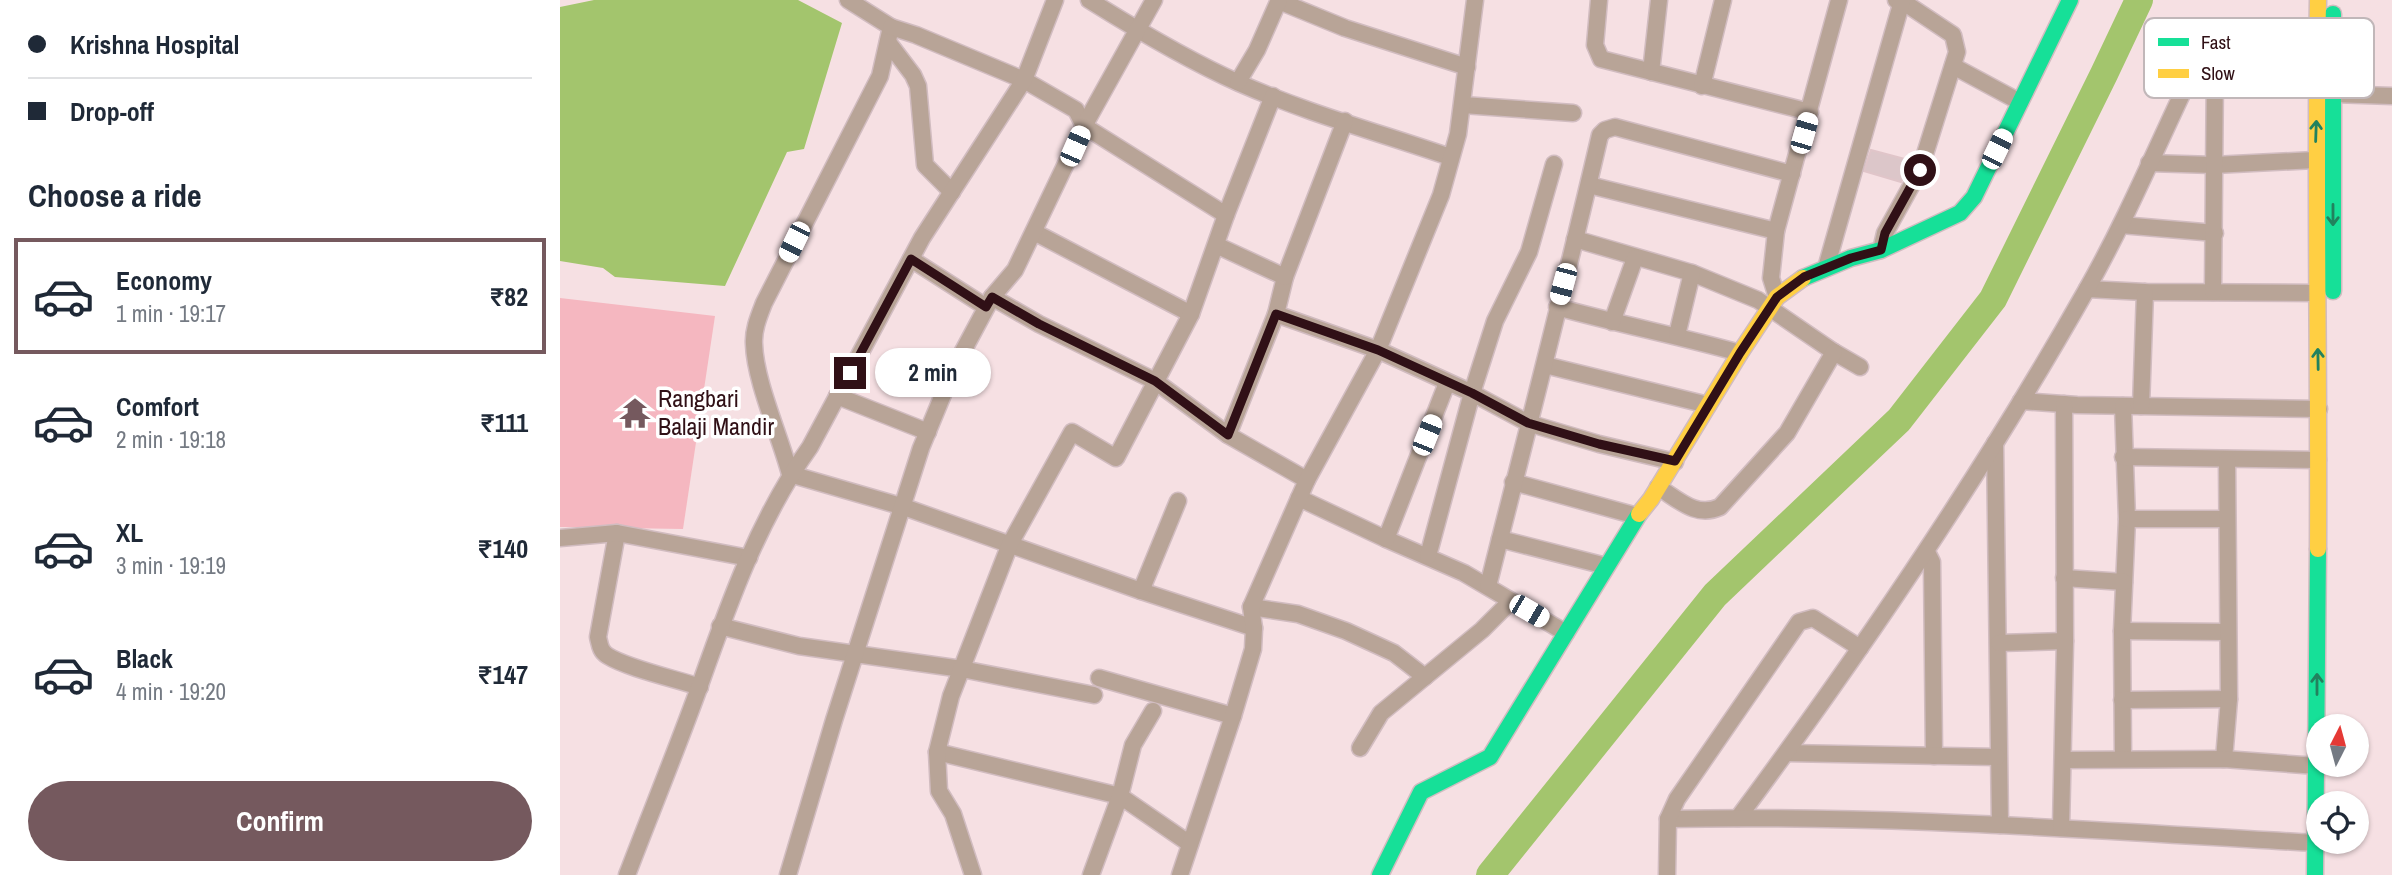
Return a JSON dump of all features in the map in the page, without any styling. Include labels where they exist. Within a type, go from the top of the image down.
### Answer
[{"type":"street","points":[[848,0],[890,34],[913,75],[918,86],[925,165],[952,192]]},
{"type":"street","points":[[627,875],[720,626],[749,558],[790,474],[810,447],[911,259],[1024,80],[1055,0]]},
{"type":"street","points":[[1089,0],[1136,30],[1238,82],[1450,157]]},
{"type":"street","points":[[788,875],[855,654],[928,432],[954,368],[989,302],[1015,270],[1084,126],[1154,0]]},
{"type":"street","points":[[1180,875],[1253,649],[1251,607],[1307,480],[1378,350],[1441,195],[1458,134],[1475,0]]},
{"type":"street","points":[[1599,0],[1595,45],[1601,59],[1810,113]]},
{"type":"street","points":[[1651,72],[1660,0]]},
{"type":"street","points":[[1702,86],[1723,0]]},
{"type":"street","points":[[1774,302],[1771,278],[1776,230],[1839,0]]},
{"type":"street","points":[[1380,875],[1421,792],[1490,757],[1637,516],[1675,461],[1774,302],[1804,277],[1881,250],[1960,213],[1974,197],[2070,0]]},
{"type":"street","points":[[2318,0],[2318,18]]},
{"type":"street","points":[[2333,0],[2333,18]]},
{"type":"street","points":[[1238,82],[1257,50],[1279,1],[1345,27],[1467,67]]},
{"type":"street","points":[[1826,268],[1899,1],[1953,35],[1957,52],[1920,170],[1885,233],[1881,250]]},
{"type":"street","points":[[890,34],[916,35],[1024,80],[1076,110],[1084,126],[1226,215]]},
{"type":"street","points":[[790,474],[756,360],[753,343],[756,324],[781,269],[880,76],[890,34]]},
{"type":"street","points":[[1953,65],[2020,102]]},
{"type":"street","points":[[2374,95],[2392,96]]},
{"type":"street","points":[[973,875],[953,814],[939,792],[937,752],[951,696],[1010,544],[1072,432],[1116,458],[1191,314],[1273,96]]},
{"type":"street","points":[[1738,818],[1927,552],[2021,401],[2121,225],[2181,98]]},
{"type":"street","points":[[2213,292],[2215,98]]},
{"type":"street","points":[[2316,98],[2318,460],[2325,714]]},
{"type":"street","points":[[2332,714],[2329,501],[2333,98]]},
{"type":"street","points":[[1463,105],[1573,113]]},
{"type":"street","points":[[1228,435],[1276,314],[1285,277],[1345,121]]},
{"type":"street","points":[[1488,586],[1600,135],[1615,127],[1792,174]]},
{"type":"street","points":[[2149,163],[2214,165],[2315,160]]},
{"type":"street","points":[[1428,556],[1472,393],[1495,321],[1529,252],[1554,164]]},
{"type":"street","points":[[1589,185],[1776,230]]},
{"type":"street","points":[[2121,225],[2215,233]]},
{"type":"street","points":[[1034,232],[1191,314]]},
{"type":"street","points":[[1575,239],[1692,273],[1758,300],[1774,302],[1834,352],[1860,367]]},
{"type":"street","points":[[1216,245],[1285,277]]},
{"type":"street","points":[[1612,322],[1635,258]]},
{"type":"street","points":[[911,259],[989,302],[1155,381],[1228,435],[1307,480]]},
{"type":"street","points":[[1676,335],[1692,273]]},
{"type":"street","points":[[2087,289],[2318,293]]},
{"type":"street","points":[[2141,406],[2145,292]]},
{"type":"street","points":[[1557,307],[1740,353]]},
{"type":"street","points":[[1276,314],[1378,350],[1472,393],[1528,423],[1599,444],[1675,461]]},
{"type":"street","points":[[1658,487],[1698,511],[1710,512],[1720,507],[1787,433],[1834,352]]},
{"type":"street","points":[[1545,365],[1708,405]]},
{"type":"street","points":[[1386,539],[1447,383]]},
{"type":"street","points":[[838,396],[928,432]]},
{"type":"street","points":[[2021,401],[2123,406],[2319,409]]},
{"type":"street","points":[[2061,828],[2065,641],[2064,404]]},
{"type":"street","points":[[2123,406],[2127,519],[2122,631],[2123,759]]},
{"type":"street","points":[[1995,443],[1997,757],[2000,825]]},
{"type":"street","points":[[2123,457],[2318,460]]},
{"type":"street","points":[[2224,760],[2229,699],[2227,459]]},
{"type":"street","points":[[790,474],[904,507],[1140,591],[1254,628]]},
{"type":"street","points":[[1513,482],[1637,516]]},
{"type":"street","points":[[1299,498],[1488,586],[1566,633]]},
{"type":"street","points":[[1140,591],[1178,501]]},
{"type":"street","points":[[2127,519],[2226,519]]},
{"type":"street","points":[[560,538],[617,533],[749,558]]},
{"type":"street","points":[[617,533],[598,637],[600,649],[608,656],[630,665],[699,687]]},
{"type":"street","points":[[1500,539],[1606,566]]},
{"type":"street","points":[[1927,552],[1932,562],[1934,756]]},
{"type":"street","points":[[2064,578],[2124,582]]},
{"type":"street","points":[[1360,748],[1381,713],[1482,630],[1511,601]]},
{"type":"street","points":[[1251,607],[1298,614],[1346,631],[1394,653],[1425,677]]},
{"type":"street","points":[[1667,875],[1668,819],[1677,799],[1798,622],[1813,618],[1860,648]]},
{"type":"street","points":[[720,626],[799,646],[962,669],[1094,695]]},
{"type":"street","points":[[2122,631],[2227,632]]},
{"type":"street","points":[[1998,643],[2065,641]]},
{"type":"street","points":[[1099,678],[1233,716]]},
{"type":"street","points":[[2122,700],[2229,699]]},
{"type":"street","points":[[1091,875],[1120,796],[1133,745],[1153,711]]},
{"type":"street","points":[[937,752],[1120,796],[1190,844]]},
{"type":"street","points":[[1786,754],[1997,757]]},
{"type":"street","points":[[2063,760],[2224,760],[2306,767]]},
{"type":"street","points":[[1668,819],[1738,818],[2000,825],[2306,842]]},
{"type":"street","points":[[2315,875],[2320,854]]},
{"type":"street","points":[[2325,854],[2329,875]]},
{"type":"shaded area","points":[[594,0],[798,0],[842,23],[804,149],[787,152],[725,286],[615,277],[603,268],[560,261],[560,7]]},
{"type":"shaded area","name":"Rangbari Balaji Mandir","points":[[560,298],[715,316],[683,529],[560,527]]},
{"type":"building","points":[[1871,150],[1912,161],[1901,182],[1864,171]]},
{"type":"waterway","points":[[1490,875],[1715,595],[1899,420],[1993,299],[2139,0]]},
{"type":"traffic: fast","points":[[1803,278],[1851,258],[1881,250],[1960,213],[1974,197],[2070,0]]},
{"type":"traffic: fast","points":[[2333,98],[2333,291]]},
{"type":"traffic: fast","points":[[1380,875],[1421,792],[1490,757],[1639,514]]},
{"type":"traffic: fast","points":[[2315,875],[2318,549]]},
{"type":"traffic: slow","points":[[2318,0],[2318,18]]},
{"type":"traffic: slow","points":[[2317,98],[2318,549]]},
{"type":"traffic: slow","points":[[1639,514],[1777,297],[1803,278]]},
{"type":"place","name":"Rangbari Balaji Mandir","points":[[635,413]]},
{"type":"route","points":[[850,373],[911,259],[986,307],[992,297],[1039,324],[1155,381],[1228,435],[1276,314],[1378,350],[1472,393],[1528,423],[1599,444],[1675,461],[1777,297],[1804,277],[1851,258],[1881,250],[1885,233],[1920,170]]}]
